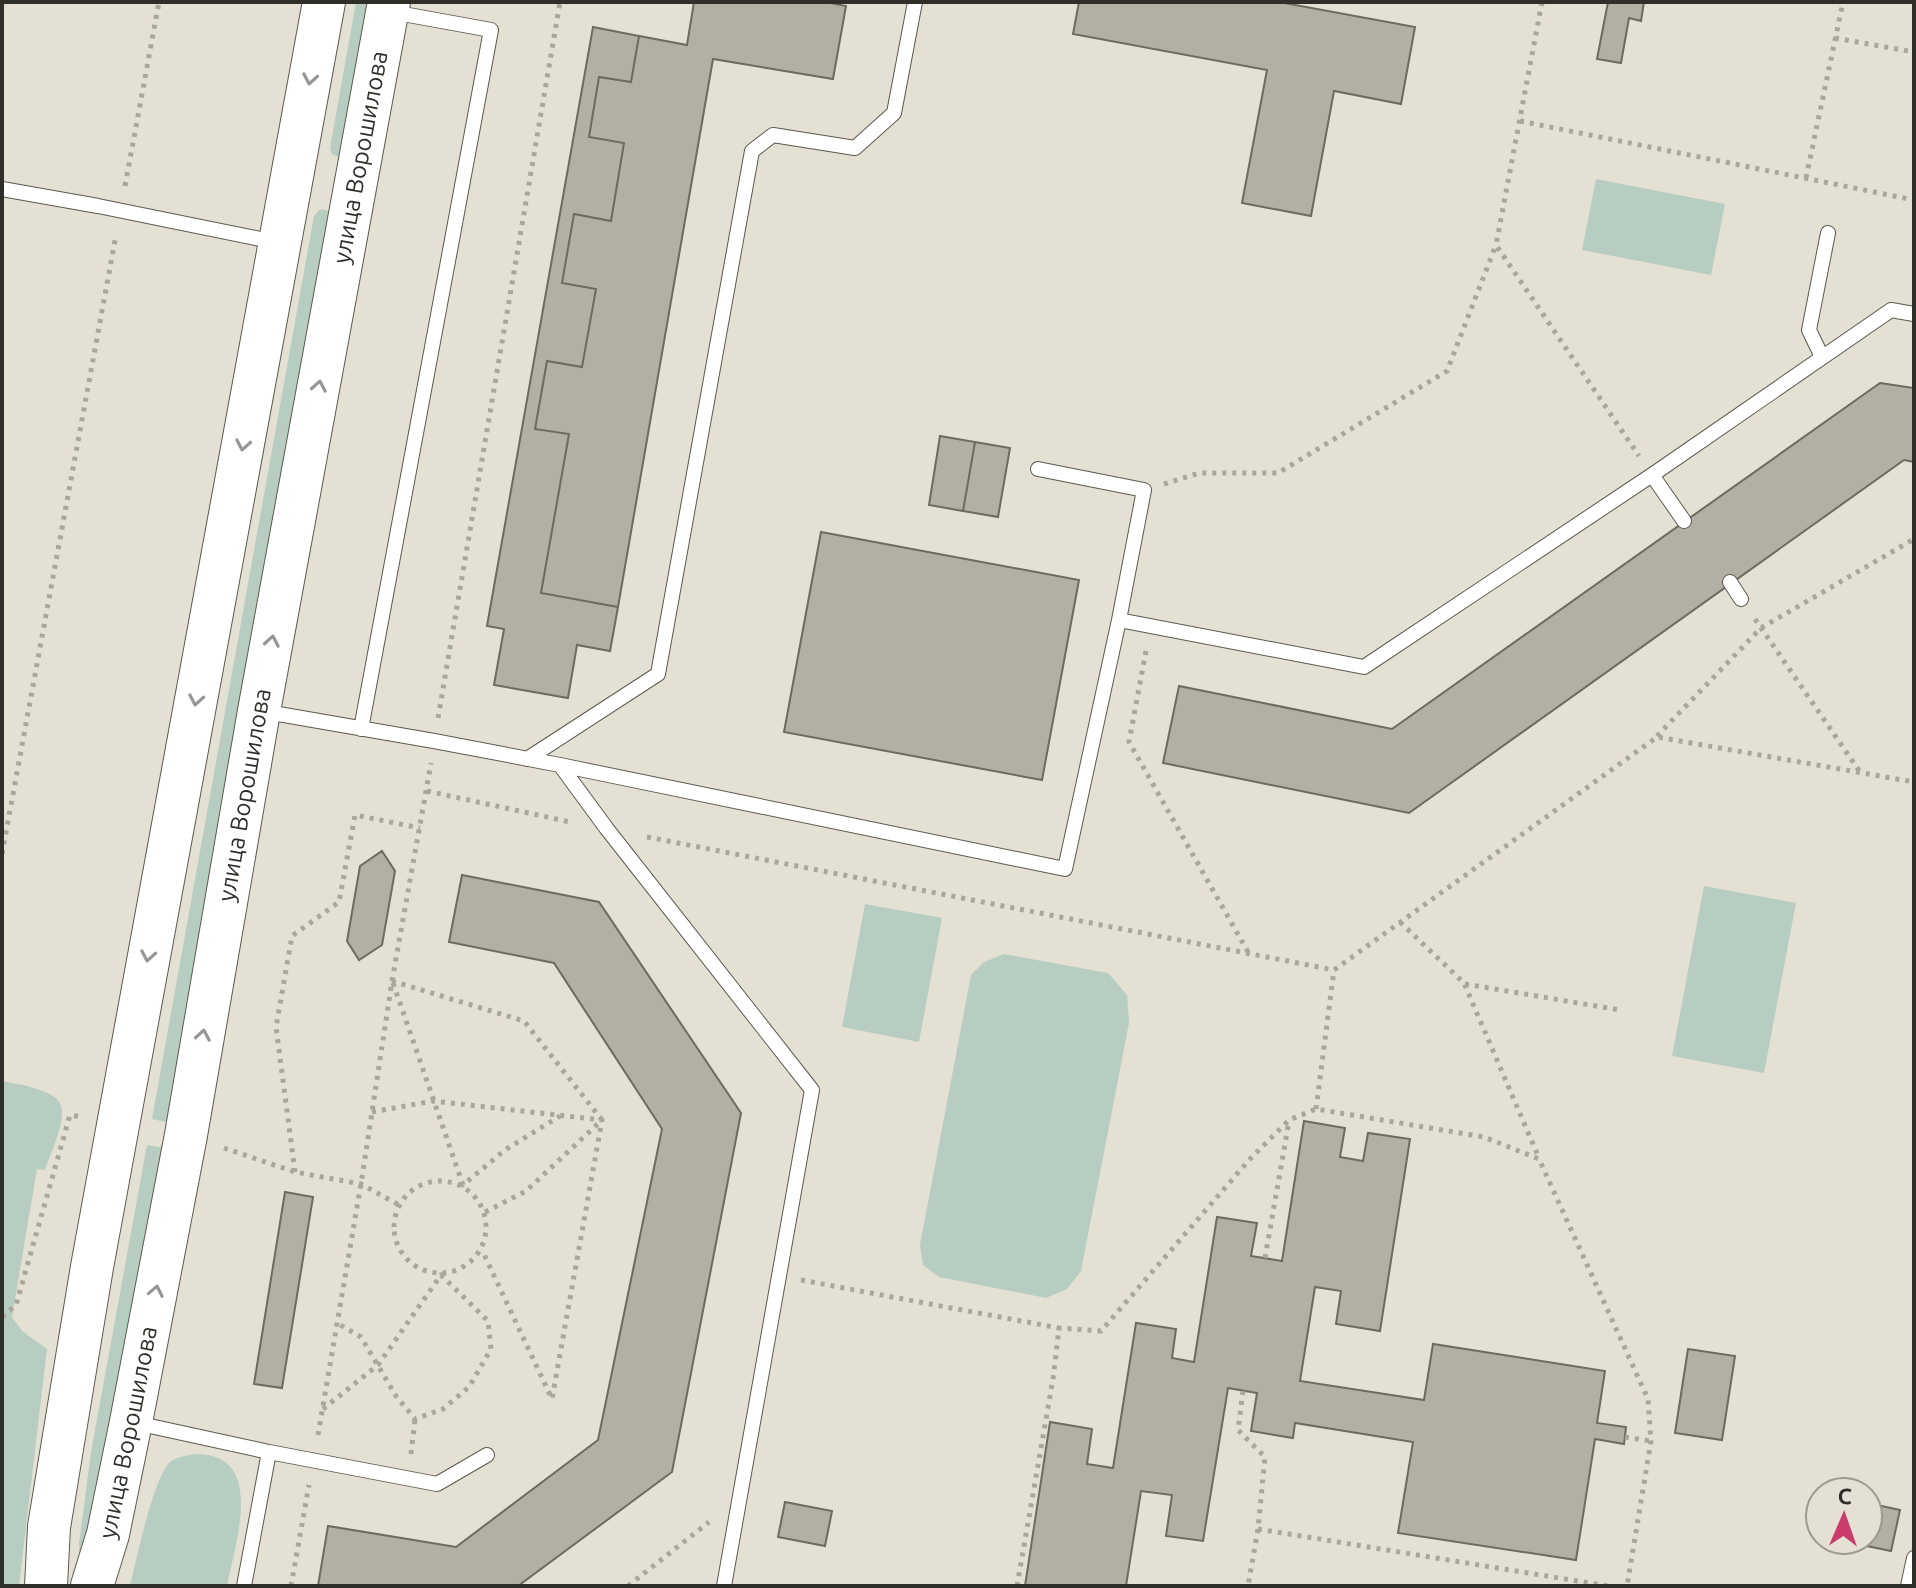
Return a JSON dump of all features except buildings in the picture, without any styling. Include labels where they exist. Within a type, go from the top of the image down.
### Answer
[{"type":"main road","points":[[46,1586],[49,1527],[92,1267],[324,2]]},
{"type":"main road","name":"улица Ворошилова","points":[[92,1586],[108,1534],[186,1135],[259,711],[388,7]]},
{"type":"main road","points":[[293,178],[354,190]]},
{"type":"lane","points":[[527,759],[658,674],[752,151],[773,135],[855,148],[894,113],[915,2]]},
{"type":"lane","points":[[361,729],[491,30],[388,7]]},
{"type":"lane","points":[[2,189],[280,243]]},
{"type":"lane","points":[[1822,357],[1809,330],[1828,233]]},
{"type":"lane","points":[[1119,620],[1364,667],[1652,475],[1891,310],[1914,314]]},
{"type":"lane","points":[[259,711],[560,765],[1065,869],[1144,490],[1038,469]]},
{"type":"lane","points":[[1652,475],[1684,521]]},
{"type":"lane","points":[[1730,582],[1741,599]]},
{"type":"lane","points":[[560,765],[812,1090],[724,1586]]},
{"type":"lane","points":[[131,1422],[437,1484],[487,1455]]},
{"type":"lane","points":[[244,1586],[269,1452]]},
{"type":"lane","points":[[1908,1586],[1914,1558]]},
{"type":"path","points":[[2,854],[159,2]]},
{"type":"path","points":[[291,1586],[560,2]]},
{"type":"path","points":[[1144,490],[1199,473],[1278,473],[1447,371],[1496,245],[1542,2]]},
{"type":"path","points":[[1806,178],[1843,2]]},
{"type":"path","points":[[1835,38],[1914,52]]},
{"type":"path","points":[[1520,121],[1914,200]]},
{"type":"path","points":[[1496,245],[1652,475]]},
{"type":"path","points":[[1316,1109],[1334,970],[1657,737],[1761,628],[1914,539]]},
{"type":"path","points":[[1741,599],[1861,773]]},
{"type":"path","points":[[1151,627],[1129,742],[1248,953]]},
{"type":"path","points":[[1657,737],[1914,782]]},
{"type":"path","points":[[427,791],[607,829],[1334,970]]},
{"type":"path","points":[[295,1172],[276,1027],[292,936],[339,902],[355,815],[420,828]]},
{"type":"path","points":[[1400,922],[1464,983],[1539,1159],[1648,1399],[1651,1441],[1627,1586]]},
{"type":"path","points":[[322,1410],[378,1365],[441,1275],[465,1268],[482,1250],[487,1231],[485,1212],[463,1185],[392,981]]},
{"type":"path","points":[[392,981],[524,1021],[602,1120],[552,1399],[482,1250]]},
{"type":"path","points":[[1464,983],[1620,1010]]},
{"type":"path","points":[[372,1112],[433,1101],[602,1120]]},
{"type":"path","points":[[778,1275],[1059,1328],[1101,1331],[1250,1159],[1289,1120],[1316,1109],[1484,1137],[1539,1159]]},
{"type":"path","points":[[2,1317],[16,1305],[70,1115]]},
{"type":"path","points":[[463,1185],[505,1150],[561,1116]]},
{"type":"path","points":[[485,1212],[526,1191],[602,1120]]},
{"type":"path","points":[[1265,1258],[1289,1120]]},
{"type":"path","points":[[186,1135],[295,1172],[361,1184],[399,1205]]},
{"type":"path","points":[[415,1419],[443,1409],[469,1387],[491,1349],[488,1321],[441,1275],[418,1268],[400,1252],[393,1229],[399,1205],[415,1187],[439,1180],[463,1185]]},
{"type":"path","points":[[337,1323],[361,1337],[396,1396],[415,1419],[409,1479]]},
{"type":"path","points":[[1017,1586],[1059,1328]]},
{"type":"path","points":[[1243,1391],[1238,1430],[1265,1457],[1258,1529],[1248,1586]]},
{"type":"path","points":[[1625,1437],[1651,1441]]},
{"type":"path","points":[[628,1586],[738,1499]]},
{"type":"path","points":[[1258,1529],[1608,1586]]},
{"type":"green space","points":[[356,2],[375,2],[343,156],[338,157],[332,154],[330,148]]},
{"type":"green space","points":[[1596,179],[1725,204],[1711,275],[1582,250]]},
{"type":"green space","points":[[324,209],[332,219],[170,1123],[152,1119],[314,216]]},
{"type":"green space","points":[[1704,886],[1796,903],[1764,1073],[1672,1056]]},
{"type":"green space","points":[[865,904],[942,918],[919,1042],[842,1027]]},
{"type":"green space","points":[[1004,954],[1108,973],[1127,995],[1129,1023],[1081,1271],[1067,1289],[1046,1298],[939,1277],[923,1265],[920,1245],[971,975],[984,962]]},
{"type":"green space","points":[[2,1081],[50,1094],[60,1103],[62,1110],[60,1127],[45,1170],[37,1169],[12,1317],[22,1331],[47,1349],[19,1586],[2,1586]]},
{"type":"green space","points":[[147,1145],[166,1148],[100,1489],[79,1565],[91,1452]]},
{"type":"green space","points":[[195,1454],[217,1458],[232,1468],[239,1484],[239,1526],[227,1586],[130,1586],[158,1483],[171,1461]]}]
